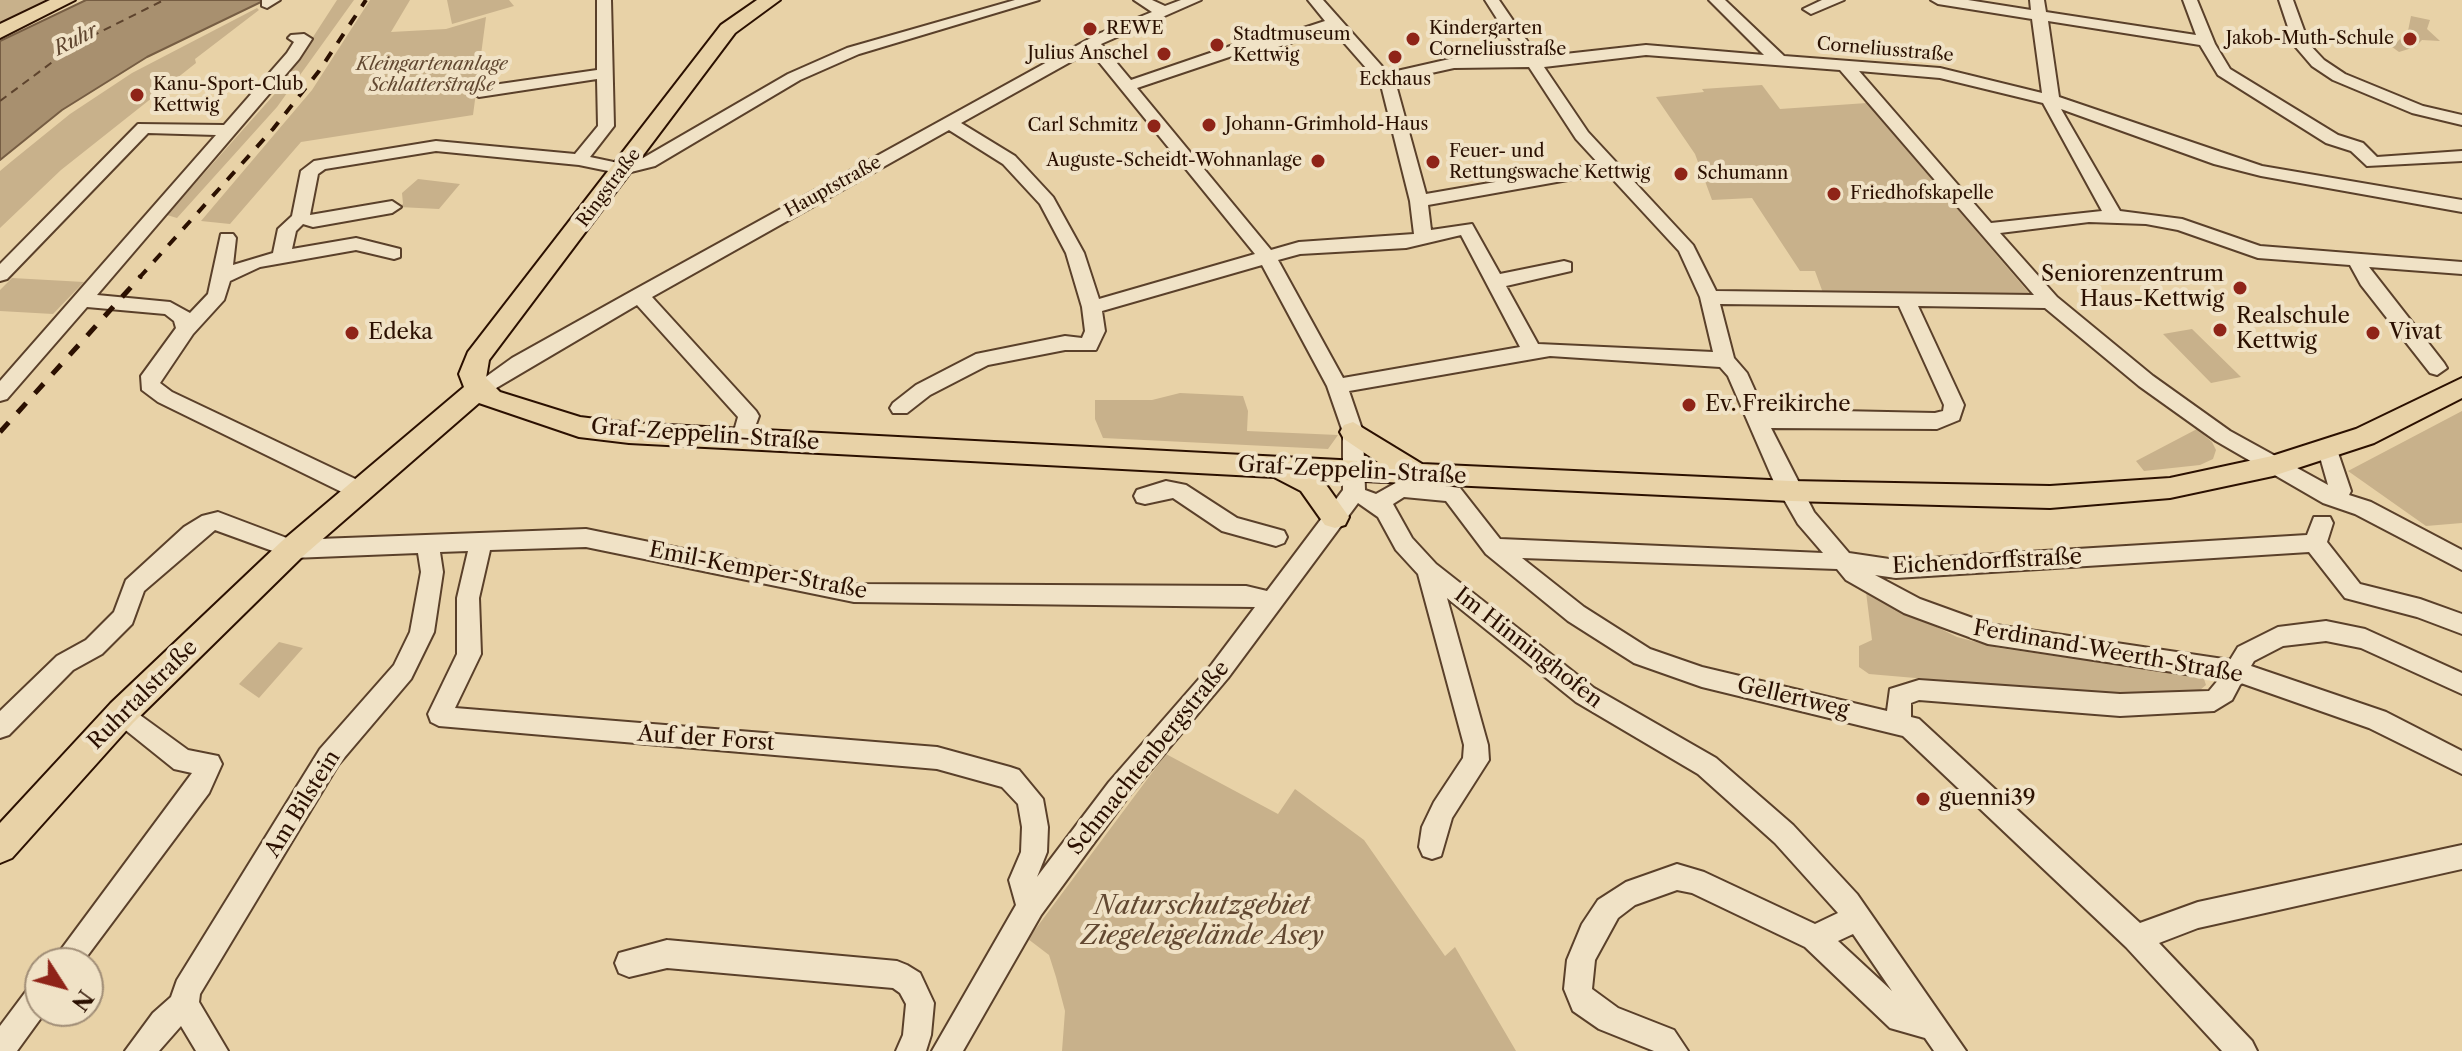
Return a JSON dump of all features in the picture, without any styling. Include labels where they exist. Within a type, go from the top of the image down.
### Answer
[{"type":"main road","points":[[0,32],[65,0]]},
{"type":"main road","name":"Ringstraße","points":[[479,389],[472,374],[477,358],[728,29],[770,0]]},
{"type":"main road","name":"Graf-Zeppelin-Straße","points":[[479,389],[500,404],[579,427],[629,433],[1276,467],[1355,482],[1416,473],[1791,491],[2050,497],[2170,488],[2280,464],[2365,436],[2462,387]]},
{"type":"main road","name":"Ruhrtalstraße","points":[[0,847],[122,713],[292,549],[479,389]]},
{"type":"main road","points":[[1353,432],[1416,473]]},
{"type":"main road","points":[[1276,467],[1311,484],[1335,517]]},
{"type":"street","points":[[579,160],[606,126],[604,0]]},
{"type":"street","points":[[281,256],[287,229],[300,218],[310,171],[320,165],[436,146],[579,160],[623,169],[649,162],[794,77],[853,51],[1032,0]]},
{"type":"street","points":[[1141,0],[1162,11]]},
{"type":"street","name":"Hauptstraße","points":[[479,389],[639,295],[1092,43],[1194,0]]},
{"type":"street","points":[[1315,0],[1385,78],[1419,201],[1423,237]]},
{"type":"street","name":"Ferdinand-Weerth-Straße","points":[[1492,0],[1582,135],[1679,238],[1709,297],[1725,360],[1737,373],[1791,491],[1806,518],[1854,574],[1912,606],[1988,634],[2235,671],[2377,720],[2462,763]]},
{"type":"street","points":[[1716,0],[1780,61]]},
{"type":"street","points":[[1811,9],[1837,0]]},
{"type":"street","points":[[1938,0],[2038,8],[2206,41]]},
{"type":"street","points":[[2190,0],[2206,41],[2228,76],[2332,139],[2357,147],[2373,162],[2462,156]]},
{"type":"street","points":[[2286,0],[2302,45],[2318,63],[2384,99],[2462,120]]},
{"type":"street","points":[[2038,8],[2052,108],[2114,216]]},
{"type":"street","points":[[1128,86],[1254,43],[1278,42],[1335,23]]},
{"type":"street","points":[[0,394],[84,300],[145,223],[299,49],[304,39],[296,38]]},
{"type":"street","points":[[1092,43],[1266,256],[1337,386],[1353,432],[1355,482],[1378,503]]},
{"type":"street","name":"Corneliusstraße","points":[[1385,78],[1454,63],[1533,62],[1646,50],[1940,73],[2052,100],[2220,160],[2261,171],[2462,206]]},
{"type":"street","points":[[1847,68],[2050,302],[2146,381],[2185,407],[2280,464],[2340,491],[2363,508]]},
{"type":"street","points":[[479,92],[606,73]]},
{"type":"street","points":[[900,408],[923,390],[983,359],[1065,343],[1089,345],[1095,331],[1092,307],[1075,253],[1047,201],[1009,160],[950,123]]},
{"type":"street","points":[[0,275],[144,128],[228,130]]},
{"type":"street","points":[[1419,201],[1612,167]]},
{"type":"street","points":[[300,218],[313,221],[392,207]]},
{"type":"street","points":[[1987,229],[2114,216],[2182,225],[2258,252],[2462,268]]},
{"type":"street","points":[[1092,307],[1299,248],[1406,242],[1458,229],[1494,282],[1531,350]]},
{"type":"street","points":[[227,238],[223,277],[217,296],[186,329],[151,376],[149,385],[155,392],[360,491]]},
{"type":"street","points":[[223,277],[244,266],[281,256],[356,244],[394,253]]},
{"type":"street","points":[[2357,261],[2368,281],[2437,368]]},
{"type":"street","points":[[1494,282],[1564,267]]},
{"type":"street","points":[[639,295],[749,416],[742,438]]},
{"type":"street","points":[[1709,297],[2050,302]]},
{"type":"street","points":[[84,300],[170,308],[183,318],[186,329]]},
{"type":"street","points":[[1758,421],[1839,418],[1937,421],[1952,415],[1954,405],[1906,301]]},
{"type":"street","points":[[1337,386],[1531,350],[1725,360]]},
{"type":"street","points":[[2185,407],[2223,436],[2462,561]]},
{"type":"street","points":[[2223,436],[2232,476]]},
{"type":"street","points":[[2328,450],[2340,491]]},
{"type":"street","name":"Schmachtenbergstraße","points":[[947,1051],[1031,906],[1118,790],[1220,671],[1273,602],[1294,545],[1335,517],[1355,482]]},
{"type":"street","name":"Gellertweg","points":[[1378,503],[1401,488],[1452,494],[1494,548],[1576,614],[1642,656],[1702,677],[1899,723],[1921,734],[2136,938],[2242,1051]]},
{"type":"street","points":[[1145,496],[1166,489],[1178,491],[1230,525],[1294,545]]},
{"type":"street","name":"Im Hinninghofen","points":[[1378,503],[1413,557],[1428,570],[1585,695],[1707,766],[1784,834],[1857,918],[1951,1051]]},
{"type":"street","points":[[0,727],[65,663],[94,647],[124,617],[134,586],[203,525],[218,521],[292,549]]},
{"type":"street","name":"Eichendorffstraße","points":[[1494,548],[1840,560],[1896,569],[2319,533],[2353,591],[2420,608],[2462,624]]},
{"type":"street","name":"Emil-Kemper-Straße","points":[[292,549],[586,538],[854,593],[1246,595],[1273,602]]},
{"type":"street","name":"Auf der Forst","points":[[481,542],[468,598],[469,654],[440,714],[448,718],[489,722],[937,758],[1010,778],[1030,799],[1035,827],[1034,852],[1022,880],[1022,889],[1031,906]]},
{"type":"street","name":"Am Bilstein","points":[[140,1051],[184,1005],[187,990],[329,757],[403,672],[422,632],[432,572],[428,544]]},
{"type":"street","points":[[1428,570],[1476,745],[1476,760],[1443,810],[1435,827],[1432,847]]},
{"type":"street","points":[[1899,723],[1899,696],[1919,690],[2120,705],[2214,701],[2223,693],[2246,654],[2278,637],[2326,631],[2393,649],[2462,684]]},
{"type":"street","points":[[77,947],[200,785],[209,764],[183,761],[122,713]]},
{"type":"street","points":[[2136,938],[2198,915],[2274,896],[2462,857]]},
{"type":"street","points":[[1673,1051],[1664,1040],[1609,1019],[1583,1001],[1578,989],[1581,960],[1592,933],[1617,902],[1626,895],[1677,877],[1695,881],[1815,938],[1900,1018],[1933,1026]]},
{"type":"street","points":[[1815,938],[1857,918]]},
{"type":"street","points":[[629,963],[667,954],[897,975],[910,983],[920,1003],[917,1035],[911,1051]]},
{"type":"street","points":[[184,1005],[213,1051]]},
{"type":"street","points":[[0,1050],[24,1018]]},
{"type":"green space","points":[[0,0],[63,0],[0,31]]},
{"type":"green space","points":[[337,0],[354,0],[277,107],[177,218],[167,215],[280,88]]},
{"type":"green space","name":"Kleingartenanlage Schlatterstraße","points":[[370,0],[410,0],[391,32],[446,29],[486,17],[473,115],[301,142],[230,224],[201,221],[312,90]]},
{"type":"green space","points":[[447,0],[509,0],[514,6],[452,24]]},
{"type":"green space","points":[[257,8],[259,10],[195,59],[196,63],[61,170],[0,228],[0,171],[70,114],[132,73]]},
{"type":"green space","points":[[2411,16],[2430,20],[2427,29],[2440,41],[2422,40],[2415,47],[2399,52],[2388,44],[2397,42],[2408,31]]},
{"type":"green space","points":[[1762,85],[1780,109],[1867,103],[2029,293],[1823,293],[1815,271],[1800,271],[1752,198],[1712,200],[1695,154],[1656,97],[1704,92],[1702,89]]},
{"type":"green space","points":[[418,179],[460,184],[439,209],[399,207],[403,204],[402,193]]},
{"type":"green space","points":[[12,278],[84,282],[53,314],[0,311],[0,290]]},
{"type":"green space","points":[[2192,329],[2241,377],[2211,383],[2163,334]]},
{"type":"green space","points":[[1180,393],[1243,396],[1248,411],[1247,431],[1338,435],[1328,449],[1103,438],[1095,419],[1095,400],[1152,400]]},
{"type":"green space","points":[[2462,411],[2462,523],[2426,526],[2348,471]]},
{"type":"green space","points":[[2197,429],[2212,442],[2216,450],[2213,459],[2200,465],[2144,471],[2136,461]]},
{"type":"green space","points":[[1866,592],[1957,637],[1999,648],[2192,675],[2204,679],[2206,685],[2200,690],[2100,694],[1869,674],[1859,667],[1859,646],[1872,640]]},
{"type":"green space","points":[[279,642],[303,648],[259,698],[239,684]]},
{"type":"green space","name":"Naturschutzgebiet Ziegeleigelände Asey","points":[[1166,754],[1278,814],[1295,789],[1364,840],[1445,956],[1455,947],[1516,1051],[1062,1051],[1065,1011],[1056,977],[1049,955],[1028,939]]},
{"type":"water","name":"Ruhr","points":[[86,0],[265,0],[147,57],[62,110],[0,160],[0,41]]},
{"type":"ferry route","points":[[0,101],[78,43],[164,0]]},
{"type":"railway","points":[[139,278],[273,129],[319,71],[366,0]]},
{"type":"railway","points":[[0,432],[141,276]]},
{"type":"place","name":"REWE","points":[[1090,29]]},
{"type":"place","name":"Kindergarten Corneliusstraße","points":[[1413,39]]},
{"type":"place","name":"Jakob-Muth-Schule","points":[[2410,39]]},
{"type":"place","name":"Stadtmuseum Kettwig","points":[[1217,45]]},
{"type":"place","name":"Julius Anschel","points":[[1164,54]]},
{"type":"place","name":"Eckhaus","points":[[1395,57]]},
{"type":"place","name":"Kanu-Sport-Club Kettwig","points":[[137,95]]},
{"type":"place","name":"Johann-Grimhold-Haus","points":[[1209,125]]},
{"type":"place","name":"Carl Schmitz","points":[[1154,126]]},
{"type":"place","name":"Auguste-Scheidt-Wohnanlage","points":[[1318,161]]},
{"type":"place","name":"Feuer- und Rettungswache Kettwig","points":[[1433,162]]},
{"type":"place","name":"Schumann","points":[[1681,174]]},
{"type":"place","name":"Friedhofskapelle","points":[[1834,194]]},
{"type":"place","name":"Seniorenzentrum Haus-Kettwig","points":[[2240,288]]},
{"type":"place","name":"Realschule Kettwig","points":[[2220,330]]},
{"type":"place","name":"Edeka","points":[[352,333]]},
{"type":"place","name":"Vivat","points":[[2373,333]]},
{"type":"place","name":"Ev. Freikirche","points":[[1689,405]]},
{"type":"place","name":"guenni39","points":[[1923,799]]}]
